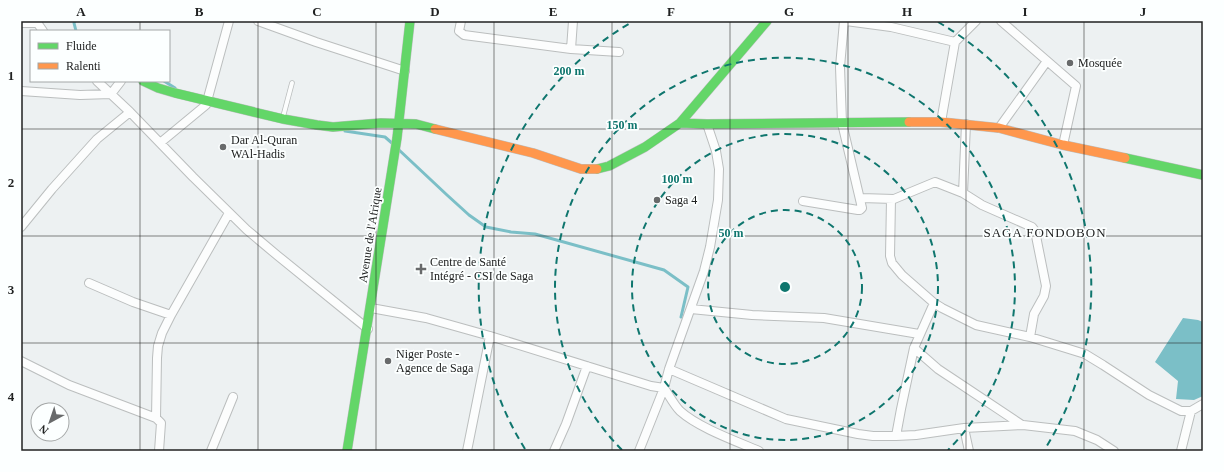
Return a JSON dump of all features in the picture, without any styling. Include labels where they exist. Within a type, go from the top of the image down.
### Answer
[{"type":"street","points":[[160,143],[206,105],[229,21]]},
{"type":"street","points":[[258,21],[316,42],[405,71]]},
{"type":"street","name":"Avenue de l'Afrique","points":[[348,451],[394,160],[410,21]]},
{"type":"street","points":[[461,21],[459,31],[464,35],[571,49],[619,52]]},
{"type":"street","points":[[571,49],[573,21]]},
{"type":"street","points":[[145,82],[175,93],[283,119],[317,125],[333,127],[398,123],[416,124],[469,136],[533,153],[581,169],[591,170],[609,166],[645,147],[680,123],[767,21]]},
{"type":"street","points":[[803,201],[860,210],[862,208],[861,198],[842,123],[840,68],[845,21],[891,27],[955,42]]},
{"type":"street","points":[[941,122],[955,42],[976,21]]},
{"type":"street","points":[[1001,21],[1076,86],[1063,145]]},
{"type":"street","points":[[21,23],[37,22]]},
{"type":"street","points":[[999,128],[1047,61]]},
{"type":"street","points":[[98,82],[130,112],[229,213],[278,256],[368,329]]},
{"type":"street","points":[[111,94],[120,82]]},
{"type":"street","points":[[21,91],[80,95],[111,94]]},
{"type":"street","points":[[21,227],[25,217],[97,139],[130,112]]},
{"type":"street","points":[[680,123],[941,122],[966,124],[999,128],[1063,145],[1203,175]]},
{"type":"street","points":[[639,451],[664,388],[669,369],[704,271],[710,247],[718,193],[719,169],[716,151],[707,124]]},
{"type":"street","points":[[963,193],[966,124]]},
{"type":"street","points":[[861,198],[891,199],[932,182],[939,183],[963,193],[977,203],[1032,227],[1035,231],[1046,286],[1044,296],[1034,314],[1030,336]]},
{"type":"street","points":[[891,199],[890,256],[892,263],[902,275],[934,303],[976,325],[1030,336],[1085,354],[1155,399],[1181,411],[1191,411],[1203,404]]},
{"type":"street","points":[[156,418],[157,358],[158,346],[162,333],[229,213]]},
{"type":"street","points":[[89,284],[171,315]]},
{"type":"street","points":[[896,436],[900,409],[914,348],[934,303]]},
{"type":"street","points":[[371,308],[426,318],[490,336],[651,386],[664,388],[680,411],[702,426],[759,451]]},
{"type":"street","points":[[691,309],[752,315],[824,318],[920,334]]},
{"type":"street","points":[[467,451],[490,336]]},
{"type":"street","points":[[914,348],[938,369],[1023,425]]},
{"type":"street","points":[[21,361],[69,385],[156,418],[161,423],[159,451]]},
{"type":"street","points":[[554,451],[566,424],[587,366]]},
{"type":"street","points":[[669,369],[786,419],[858,434],[873,436],[896,436],[964,428],[1023,425],[1075,431],[1097,440],[1114,451]]},
{"type":"street","points":[[211,451],[233,397]]},
{"type":"street","points":[[1180,451],[1191,411]]},
{"type":"street","points":[[964,428],[969,451]]},
{"type":"lane","points":[[283,119],[292,83]]},
{"type":"water","points":[[1183,318],[1203,322],[1203,396],[1194,400],[1176,399],[1178,381],[1155,362]]},
{"type":"waterway","points":[[75,21],[76,30]]},
{"type":"waterway","points":[[166,82],[175,88]]},
{"type":"waterway","points":[[345,131],[385,137],[393,144]]},
{"type":"waterway","points":[[398,149],[469,215],[486,227],[511,232],[535,234],[664,270],[688,287],[681,317]]},
{"type":"traffic: fast","points":[[347,451],[397,138],[410,21]]},
{"type":"traffic: fast","points":[[597,169],[609,166],[645,147],[680,123],[767,21]]},
{"type":"traffic: fast","points":[[145,82],[175,93],[283,119],[317,125],[333,127],[381,123],[416,124],[435,129]]},
{"type":"traffic: fast","points":[[680,123],[909,122]]},
{"type":"traffic: fast","points":[[1125,158],[1203,175]]},
{"type":"traffic: slow","points":[[909,122],[941,122],[999,128],[1063,145],[1125,158]]},
{"type":"traffic: slow","points":[[435,129],[533,153],[581,169],[597,169]]},
{"type":"place","name":"Mosquée","points":[[1070,63]]},
{"type":"place","name":"Dar Al-Quran WAl-Hadis","points":[[223,147]]},
{"type":"place","name":"Saga 4","points":[[657,200]]},
{"type":"place","name":"Centre de Santé Intégré - CSI de Saga","points":[[421,269]]},
{"type":"place","name":"Niger Poste - Agence de Saga","points":[[388,361]]},
{"type":"district","name":"SAGA FONDOBON","points":[[1045,232]]}]
